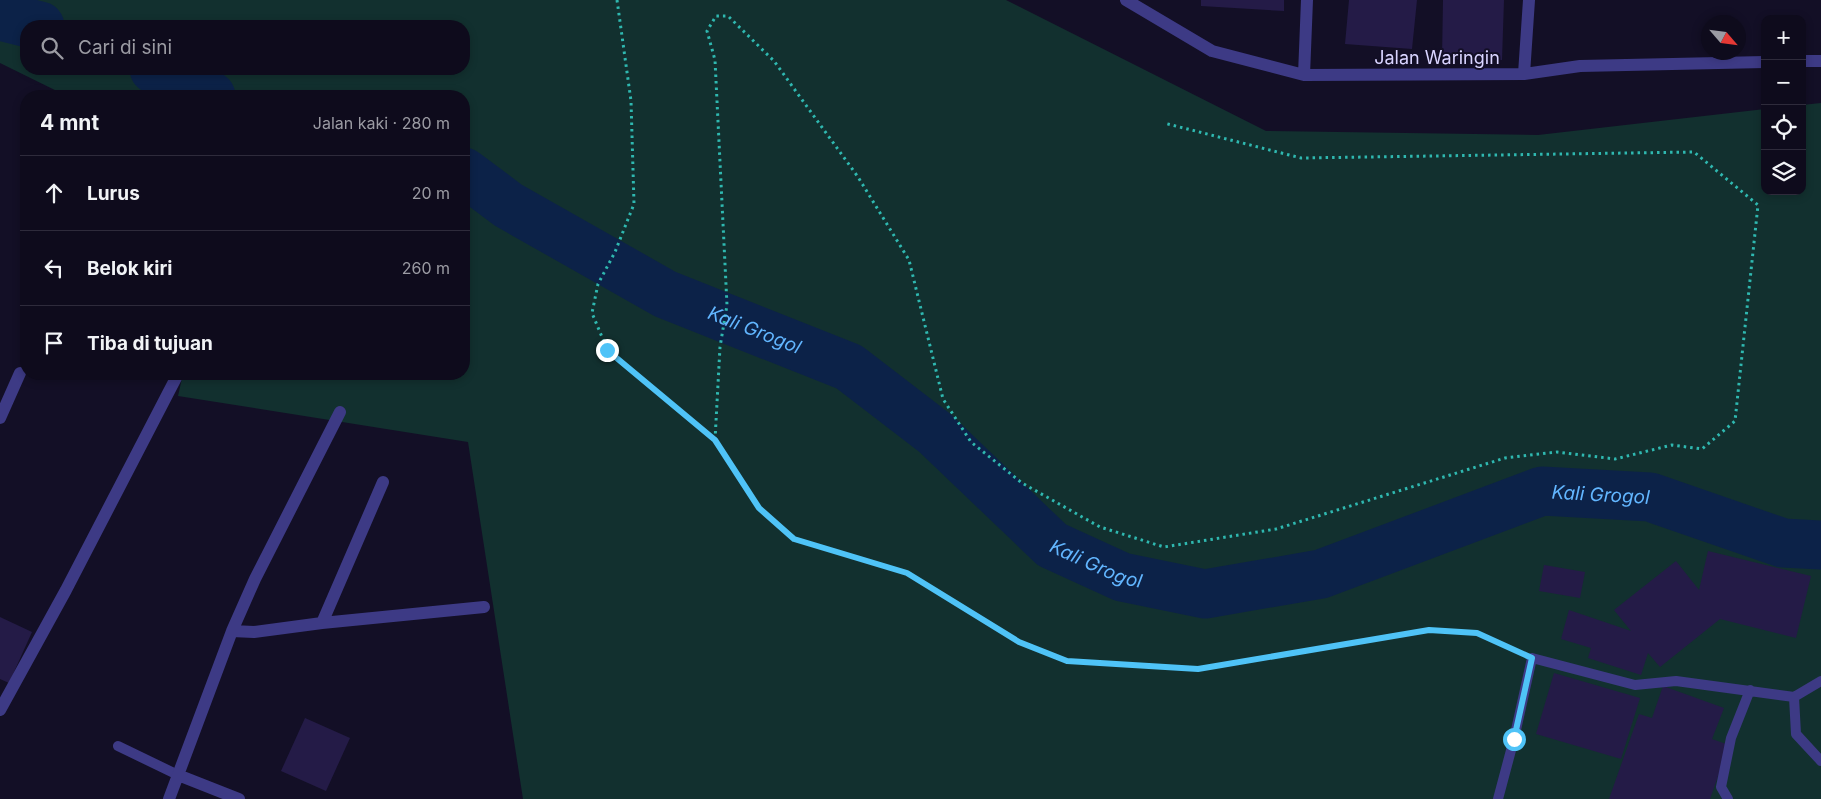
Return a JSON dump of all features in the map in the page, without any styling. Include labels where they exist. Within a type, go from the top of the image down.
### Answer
[{"type":"street","name":"Jalan Waringin","points":[[1126,0],[1212,51],[1304,75],[1524,74],[1580,66],[1761,62]]},
{"type":"street","points":[[1304,75],[1307,0]]},
{"type":"street","points":[[1524,74],[1529,0]]},
{"type":"street","points":[[1806,61],[1821,61]]},
{"type":"street","points":[[0,418],[20,373]]},
{"type":"street","points":[[0,710],[66,590],[175,380]]},
{"type":"street","points":[[169,799],[232,631],[255,579],[340,412]]},
{"type":"street","points":[[322,623],[382,482]]},
{"type":"street","points":[[232,631],[254,632],[322,623],[484,607]]},
{"type":"street","points":[[178,776],[239,799]]},
{"type":"lane","points":[[1498,799],[1532,658],[1635,684],[1676,680],[1794,697],[1821,681]]},
{"type":"lane","points":[[1728,799],[1721,787],[1732,738],[1750,690]]},
{"type":"lane","points":[[1794,697],[1796,734],[1821,761]]},
{"type":"lane","points":[[118,746],[178,776]]},
{"type":"path","points":[[617,0],[631,101],[634,204],[615,252],[598,284],[592,313],[607,350],[715,440],[759,508],[794,539],[907,573],[1019,642],[1067,661],[1198,669],[1429,630],[1477,633],[1532,658]]},
{"type":"path","points":[[715,440],[720,347],[727,305],[715,60],[707,31],[716,16],[728,16],[774,61],[858,176],[909,260],[943,399],[971,442],[1022,483],[1100,527],[1164,547],[1276,529],[1505,458],[1557,452],[1615,459],[1672,445],[1702,449],[1735,421],[1758,205],[1694,152],[1301,158],[1164,124]]},
{"type":"green space","points":[[3,0],[1006,0],[1266,131],[1538,135],[1761,109],[1761,195],[1806,195],[1806,105],[1821,103],[1821,799],[523,799],[468,442],[178,396],[182,380],[470,380],[470,90],[55,90],[24,75],[470,75],[470,20],[20,20],[20,73],[0,63],[0,12]]},
{"type":"building","points":[[1201,0],[1284,0],[1284,11],[1201,6]]},
{"type":"building","points":[[1349,0],[1417,0],[1412,49],[1345,44]]},
{"type":"building","points":[[1443,0],[1504,0],[1502,60],[1442,59]]},
{"type":"building","points":[[1708,551],[1811,576],[1796,638],[1720,619],[1660,667],[1648,653],[1641,675],[1588,658],[1591,648],[1561,639],[1569,610],[1631,631],[1614,610],[1676,561],[1699,590]]},
{"type":"building","points":[[1544,565],[1585,572],[1580,598],[1539,591]]},
{"type":"building","points":[[0,617],[32,632],[9,683],[0,679]]},
{"type":"building","points":[[1554,673],[1640,698],[1621,759],[1536,734]]},
{"type":"building","points":[[1663,686],[1724,708],[1712,739],[1729,745],[1710,799],[1609,799],[1639,714],[1652,718]]},
{"type":"building","points":[[305,718],[350,738],[326,791],[281,771]]},
{"type":"waterway","name":"Kali Grogol","points":[[0,16],[20,21]]},
{"type":"waterway","name":"Kali Grogol","points":[[167,75],[198,90]]},
{"type":"waterway","name":"Kali Grogol","points":[[470,176],[508,205],[665,294],[849,367],[935,433],[1052,545],[1122,577],[1205,594],[1321,574],[1542,491],[1650,497],[1783,543],[1821,545]]},
{"type":"route","points":[[607,350],[715,440],[759,508],[794,539],[907,573],[1019,642],[1067,661],[1198,669],[1429,630],[1477,633],[1532,658],[1514,739]]}]
